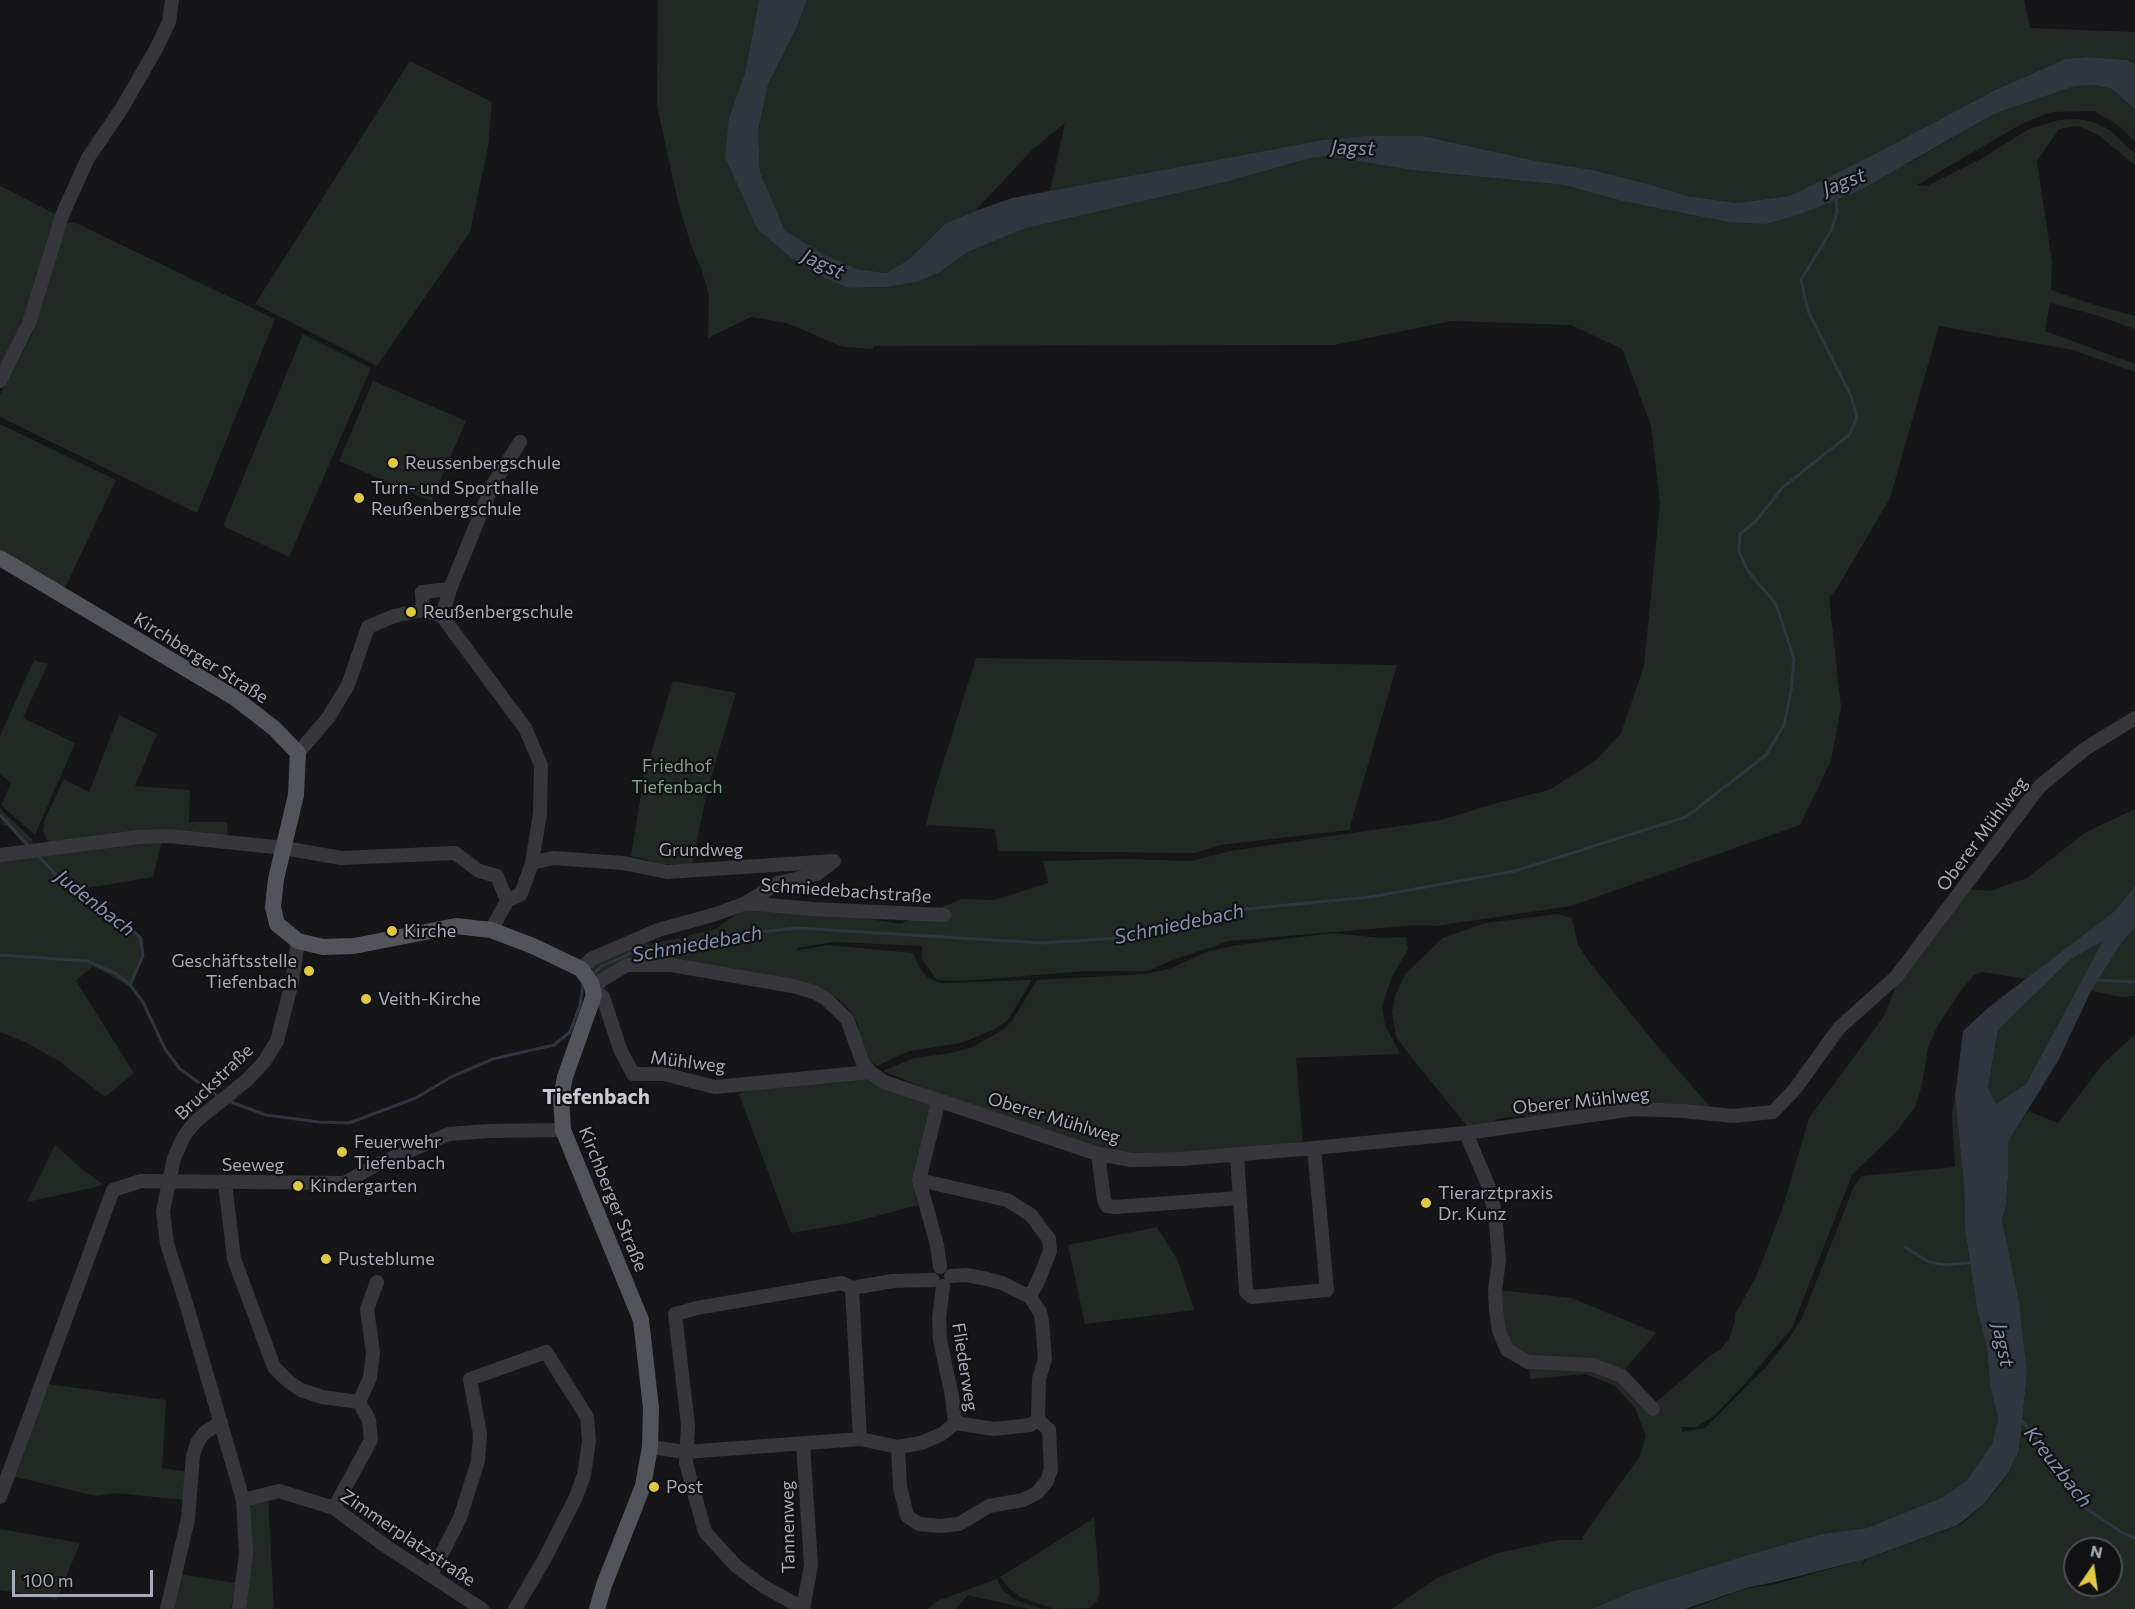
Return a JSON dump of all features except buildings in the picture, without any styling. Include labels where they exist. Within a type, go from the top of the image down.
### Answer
[{"type":"main road","name":"Kirchberger Straße","points":[[0,558],[235,698],[275,729],[298,753]]},
{"type":"main road","points":[[298,753],[296,795],[276,879],[273,907],[277,924],[298,941],[323,947],[354,946],[421,931],[456,926],[491,930],[533,946],[588,978]]},
{"type":"main road","name":"Kirchberger Straße","points":[[588,978],[594,995],[564,1077],[561,1097],[563,1130],[641,1320],[651,1403],[650,1447],[643,1486],[612,1563],[597,1609]]},
{"type":"street","points":[[0,381],[29,323],[63,213],[87,158],[122,108],[156,49],[170,22],[172,0]]},
{"type":"street","points":[[442,616],[450,589],[492,486],[520,442]]},
{"type":"street","points":[[423,610],[422,592],[450,589]]},
{"type":"street","points":[[298,753],[328,718],[348,685],[368,627],[394,616],[423,610],[442,616],[525,728],[541,765],[540,813],[532,863],[521,894],[507,901],[491,930]]},
{"type":"street","name":"Oberer Mühlweg","points":[[870,1072],[885,1082],[1098,1154],[1132,1160],[1237,1155],[1466,1133],[1634,1109],[1733,1116],[1773,1112],[1795,1089],[1839,1028],[1896,977],[2040,786],[2085,749],[2135,718]]},
{"type":"street","points":[[0,855],[139,837],[168,836],[284,848],[341,858],[455,853],[479,871],[497,876],[507,901]]},
{"type":"street","name":"Grundweg","points":[[532,863],[553,858],[585,859],[623,863],[667,872],[834,861]]},
{"type":"street","name":"Schmiedebachstraße","points":[[588,978],[591,959],[658,930],[746,903],[777,883],[817,874],[834,861]]},
{"type":"street","name":"Schmiedebachstraße","points":[[746,903],[813,909],[944,915]]},
{"type":"street","name":"Bruckstraße","points":[[239,1609],[246,1554],[243,1500],[167,1244],[163,1211],[174,1158],[184,1136],[195,1122],[247,1080],[277,1041],[292,982],[298,941]]},
{"type":"street","points":[[588,978],[602,980],[627,965],[671,965],[793,986],[814,992],[826,999],[847,1019],[863,1063],[870,1072]]},
{"type":"street","name":"Mühlweg","points":[[588,978],[603,997],[620,1049],[633,1074],[664,1074],[715,1087],[870,1072]]},
{"type":"street","name":"Fliederweg","points":[[650,1447],[687,1452],[860,1439],[898,1447],[921,1443],[942,1434],[955,1423],[952,1396],[940,1340],[942,1277],[937,1245],[919,1180],[939,1100]]},
{"type":"street","name":"Seeweg","points":[[0,1497],[113,1190],[141,1181],[225,1184],[344,1183],[376,1165],[449,1134],[563,1130]]},
{"type":"street","points":[[1466,1133],[1488,1185],[1495,1213],[1499,1260],[1495,1290],[1496,1310],[1499,1331],[1506,1350],[1528,1362],[1593,1365],[1622,1376],[1653,1409]]},
{"type":"street","points":[[1237,1155],[1246,1292],[1252,1297],[1327,1290],[1314,1148]]},
{"type":"street","points":[[1098,1154],[1104,1200],[1107,1206],[1239,1198]]},
{"type":"street","points":[[919,1180],[1007,1200],[1031,1215],[1049,1239],[1050,1251],[1030,1296]]},
{"type":"street","points":[[225,1184],[234,1259],[274,1367],[301,1390],[322,1397],[359,1402]]},
{"type":"street","points":[[803,1609],[763,1586],[736,1566],[705,1532],[686,1463],[688,1425],[675,1314],[697,1308],[842,1283],[852,1288],[892,1281],[966,1275],[1002,1283],[1030,1296],[1040,1312],[1042,1321],[1045,1359],[1039,1379],[1038,1420],[1049,1430],[1052,1469],[1047,1481],[1037,1493],[1023,1500],[989,1506],[959,1524],[940,1526],[919,1524],[907,1516],[900,1486],[898,1447]]},
{"type":"street","points":[[359,1402],[370,1378],[373,1353],[367,1309],[377,1282]]},
{"type":"street","points":[[852,1288],[860,1439]]},
{"type":"street","points":[[431,1575],[460,1518],[478,1461],[480,1434],[470,1379],[546,1352],[586,1417],[589,1441],[584,1474],[576,1497],[544,1560],[515,1609]]},
{"type":"street","points":[[334,1508],[371,1440],[369,1420],[359,1402]]},
{"type":"street","points":[[955,1423],[994,1429],[1030,1425],[1038,1420]]},
{"type":"street","points":[[167,1609],[188,1519],[193,1456],[197,1443],[204,1433],[221,1422]]},
{"type":"street","name":"Tannenweg","points":[[803,1444],[811,1565],[803,1609]]},
{"type":"street","name":"Zimmerplatzstraße","points":[[243,1500],[279,1491],[334,1508],[384,1545],[482,1609]]},
{"type":"green space","points":[[658,0],[759,0],[745,73],[729,117],[758,230],[790,257],[818,275],[848,288],[886,287],[917,282],[983,234],[1220,183],[1311,158],[1327,156],[1412,170],[1564,185],[1622,201],[1728,222],[1907,164],[1994,114],[2075,86],[2096,85],[2112,89],[2135,110],[2135,142],[2118,125],[2094,111],[2052,112],[2023,123],[1917,185],[1927,186],[1979,160],[2029,129],[2059,120],[2077,119],[2094,122],[2111,131],[2135,154],[2135,165],[2097,134],[2078,126],[2059,129],[2037,161],[2052,262],[2051,290],[2135,316],[2135,329],[2096,315],[2050,303],[2045,331],[2135,364],[2135,372],[2073,350],[1939,326],[1890,498],[1836,590],[1829,597],[1841,707],[1831,761],[1800,825],[1571,906],[1436,926],[1416,925],[1229,941],[1148,971],[1086,971],[962,981],[937,980],[922,959],[922,946],[835,942],[796,948],[799,950],[828,945],[913,953],[928,978],[941,983],[1032,980],[1007,1021],[993,1030],[961,1043],[909,1051],[877,1066],[870,1061],[859,1035],[858,1024],[851,1011],[837,998],[813,988],[674,960],[647,958],[626,962],[597,976],[589,967],[645,939],[649,945],[715,929],[745,908],[820,911],[900,924],[962,899],[995,900],[1048,883],[1043,861],[1125,859],[1191,861],[1230,851],[1441,820],[1549,790],[1596,760],[1621,733],[1644,666],[1660,504],[1651,425],[1622,349],[1571,325],[1452,321],[1334,345],[874,346],[873,349],[843,347],[787,323],[751,317],[708,338],[709,295],[678,202],[657,106]]},
{"type":"green space","points":[[807,0],[2024,0],[2030,28],[2135,32],[2135,64],[2127,60],[2087,57],[2065,59],[1995,90],[1871,156],[1789,196],[1737,203],[1687,196],[1593,170],[1537,161],[1423,136],[1364,136],[1323,140],[1050,191],[1065,123],[1032,150],[975,211],[945,224],[908,260],[886,273],[857,269],[825,255],[785,232],[760,172],[758,131],[768,85],[797,27]]},
{"type":"green space","points":[[410,61],[492,102],[488,147],[470,232],[377,366],[255,304]]},
{"type":"green space","points":[[0,186],[57,215],[30,304],[0,367]]},
{"type":"green space","points":[[74,222],[275,319],[197,513],[0,417],[0,395],[33,333],[65,224]]},
{"type":"green space","points":[[303,334],[371,368],[289,557],[223,526]]},
{"type":"green space","points":[[373,381],[466,421],[431,501],[339,461]]},
{"type":"green space","points":[[0,424],[116,480],[64,590],[0,551]]},
{"type":"green space","points":[[976,658],[1397,665],[1349,830],[1221,845],[1195,853],[998,851],[995,829],[926,825]]},
{"type":"green space","points":[[34,660],[48,664],[23,718],[75,743],[35,835],[1,805],[11,783],[0,774],[0,736]]},
{"type":"green space","name":"Friedhof Tiefenbach","points":[[673,681],[736,693],[707,791],[692,865],[661,864],[631,856],[644,776]]},
{"type":"green space","points":[[119,715],[157,734],[135,786],[190,790],[189,822],[227,822],[228,839],[51,842],[46,839],[43,830],[45,819],[64,779],[89,792]]},
{"type":"green space","points":[[0,809],[32,839],[33,843],[27,846],[23,844],[7,825],[4,826]]},
{"type":"green space","points":[[2135,809],[2135,886],[2116,910],[2026,979],[1982,972],[1974,975],[1959,993],[1936,1029],[1928,1048],[1922,1085],[1915,1107],[1897,1131],[1852,1175],[1792,1328],[1714,1416],[1696,1427],[1681,1427],[1682,1432],[1705,1428],[1765,1368],[1788,1340],[1802,1318],[1854,1186],[1862,1176],[1955,1167],[1952,1114],[1955,1096],[1964,1185],[1965,1229],[1977,1309],[1987,1349],[1990,1385],[1998,1419],[1992,1444],[1967,1480],[1943,1497],[1867,1528],[1822,1534],[1744,1556],[1633,1591],[1592,1609],[1392,1609],[1437,1578],[1498,1553],[1558,1540],[1583,1540],[1583,1536],[1640,1456],[1646,1436],[1635,1408],[1615,1386],[1586,1374],[1530,1379],[1529,1364],[1504,1337],[1498,1290],[1572,1298],[1656,1333],[1621,1374],[1654,1404],[1711,1355],[1720,1350],[1729,1339],[1735,1322],[1735,1314],[1756,1277],[1783,1207],[1809,1118],[1884,1016],[1896,986],[1966,889],[1990,891],[2027,878],[2086,832]]},
{"type":"green space","points":[[162,841],[153,877],[75,890],[118,916],[143,938],[144,954],[131,987],[93,966],[76,981],[134,1073],[105,1097],[59,1061],[27,1043],[0,1032],[0,860]]},
{"type":"green space","points":[[1558,914],[1572,918],[1578,945],[1590,963],[1711,1108],[1668,1103],[1534,1118],[1523,1115],[1497,1119],[1493,1123],[1467,1126],[1408,1053],[1396,1037],[1392,1012],[1395,996],[1405,974],[1443,938],[1485,923]]},
{"type":"green space","points":[[2135,928],[2135,996],[2122,997],[2091,991],[2122,942]]},
{"type":"green space","points":[[1332,933],[1382,938],[1406,937],[1408,949],[1391,979],[1382,1007],[1385,1025],[1400,1054],[1296,1058],[1303,1141],[1271,1146],[1182,1153],[1136,1155],[1118,1152],[1073,1140],[944,1096],[883,1071],[914,1058],[951,1053],[973,1047],[1004,1029],[1012,1021],[1037,980],[1146,974],[1172,968],[1206,952],[1238,945]]},
{"type":"green space","points":[[2104,940],[2026,1084],[1996,1104],[1988,1087],[1998,1030],[2071,959]]},
{"type":"green space","points":[[2135,1034],[2135,1609],[1690,1609],[1744,1589],[1776,1584],[1865,1559],[1861,1567],[1867,1559],[1960,1525],[1985,1504],[2009,1473],[2019,1449],[2027,1375],[2002,1221],[2006,1205],[2008,1142],[2028,1111],[2058,1123],[2102,1065]]},
{"type":"green space","points":[[869,1078],[931,1103],[932,1108],[914,1169],[913,1182],[918,1205],[850,1223],[791,1233],[739,1094],[745,1091],[746,1086]]},
{"type":"green space","points":[[55,1145],[84,1171],[103,1184],[27,1202]]},
{"type":"green space","points":[[1157,1227],[1178,1261],[1194,1310],[1085,1324],[1068,1245]]},
{"type":"green space","points":[[47,1384],[166,1400],[162,1468],[188,1472],[184,1500],[117,1493],[95,1496],[12,1476]]},
{"type":"green space","points":[[268,1496],[274,1609],[242,1609],[249,1510],[253,1503]]},
{"type":"green space","points":[[1094,1518],[1100,1591],[1097,1601],[1090,1608],[1054,1609],[1020,1597],[1000,1577]]},
{"type":"green space","points":[[0,1529],[80,1543],[57,1599],[0,1590]]},
{"type":"green space","points":[[179,1574],[236,1583],[231,1609],[169,1609]]},
{"type":"green space","points":[[997,1579],[1003,1591],[1016,1600],[1043,1609],[1029,1609],[968,1595],[956,1609],[928,1609],[937,1601]]},
{"type":"water","name":"Jagst","points":[[759,0],[807,0],[797,27],[768,85],[758,131],[760,172],[785,231],[825,255],[857,269],[886,273],[908,260],[945,224],[1012,198],[1323,140],[1364,136],[1423,136],[1537,161],[1593,170],[1687,196],[1737,203],[1789,196],[1871,156],[1995,90],[2065,59],[2087,57],[2127,60],[2135,64],[2135,110],[2112,89],[2096,85],[2075,86],[1994,114],[1860,190],[1803,213],[1766,224],[1728,222],[1622,201],[1564,185],[1412,170],[1327,156],[1311,158],[1225,182],[1026,228],[969,251],[938,273],[917,282],[886,287],[848,288],[818,275],[790,257],[758,230],[725,157],[729,117],[745,73]]},
{"type":"water","name":"Jagst","points":[[2135,886],[2135,928],[2122,942],[2091,991],[2058,1061],[2008,1142],[2006,1205],[2002,1221],[2019,1302],[2027,1375],[2019,1450],[2009,1472],[1984,1504],[1958,1525],[1866,1559],[1746,1588],[1685,1609],[1592,1609],[1633,1591],[1744,1556],[1822,1534],[1867,1528],[1943,1497],[1967,1480],[1992,1444],[1998,1419],[1990,1385],[1987,1349],[1977,1309],[1965,1229],[1964,1185],[1955,1096],[1963,1031],[1989,1007],[2116,910]],"holes":[[[2103,941],[2026,1084],[1996,1104],[1988,1087],[1998,1030],[2071,959]]]},
{"type":"waterway","name":"Schmiedebach","points":[[592,975],[602,966],[636,951],[720,936],[798,928],[1041,943],[1120,938],[1225,911],[1370,897],[1515,871],[1686,817],[1766,755],[1784,725],[1791,691],[1794,659],[1776,604],[1747,570],[1739,552],[1740,534],[1755,522],[1783,487],[1849,435],[1857,418],[1851,396],[1808,311],[1801,280],[1832,229],[1837,212],[1836,197]]},
{"type":"waterway","name":"Judenbach","points":[[0,815],[29,846]]},
{"type":"waterway","name":"Judenbach","points":[[40,858],[74,890],[120,919],[140,937],[143,956],[130,985]]},
{"type":"waterway","name":"Schmiedebach","points":[[0,955],[87,961],[117,974],[130,985],[143,1002],[165,1049],[180,1069],[219,1097]]},
{"type":"waterway","points":[[2095,980],[2135,982]]},
{"type":"waterway","name":"Schmiedebach","points":[[228,1101],[266,1115],[319,1122],[349,1123],[416,1098],[451,1077],[493,1059],[554,1045],[570,1032],[580,1005],[583,984]]},
{"type":"waterway","points":[[1905,1247],[1929,1262],[1946,1265],[1974,1262]]},
{"type":"waterway","name":"Kreuzbach","points":[[2019,1420],[2055,1460],[2087,1509],[2121,1532],[2135,1538]]},
{"type":"place","name":"Reussenbergschule","points":[[393,463]]},
{"type":"place","name":"Turn- und Sporthalle Reußenbergschule","points":[[359,498]]},
{"type":"place","name":"Reußenbergschule","points":[[411,612]]},
{"type":"place","name":"Kirche","points":[[392,931]]},
{"type":"place","name":"Geschäftsstelle Tiefenbach","points":[[309,971]]},
{"type":"place","name":"Veith-Kirche","points":[[366,999]]},
{"type":"place","name":"Feuerwehr Tiefenbach","points":[[342,1152]]},
{"type":"place","name":"Kindergarten","points":[[298,1186]]},
{"type":"place","name":"Tierarztpraxis Dr. Kunz","points":[[1426,1203]]},
{"type":"place","name":"Pusteblume","points":[[326,1259]]},
{"type":"place","name":"Post","points":[[654,1487]]},
{"type":"district","name":"Tiefenbach","points":[[596,1097]]}]
